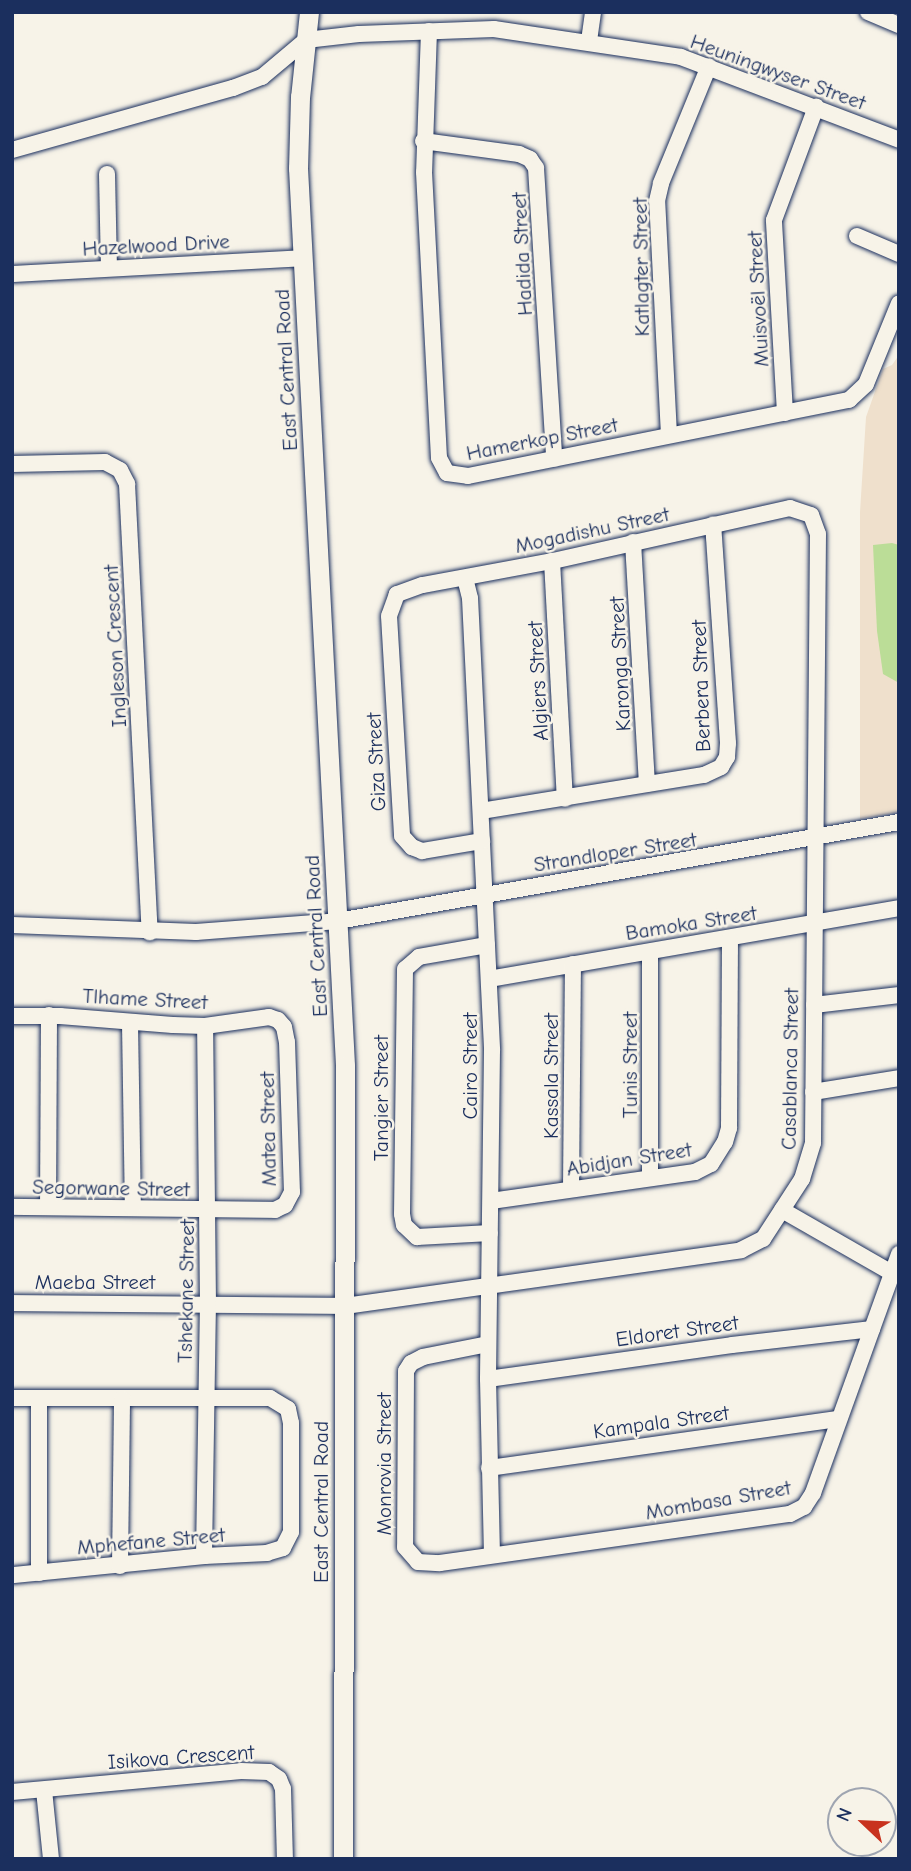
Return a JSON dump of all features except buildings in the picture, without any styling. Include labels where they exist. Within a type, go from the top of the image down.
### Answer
[{"type":"street","name":"East Central Road","points":[[309,12],[298,135],[345,1066],[343,1859]]},
{"type":"street","points":[[589,41],[593,12]]},
{"type":"street","points":[[868,12],[899,25]]},
{"type":"street","name":"Heuningwyser Street","points":[[306,40],[494,29],[669,54],[709,66],[899,140]]},
{"type":"street","name":"Hamerkop Street","points":[[429,31],[423,141],[441,464],[451,475],[468,476],[842,402],[859,394],[899,303]]},
{"type":"street","points":[[12,150],[243,84],[262,76],[306,40]]},
{"type":"street","name":"Katlagter Street","points":[[669,435],[657,201],[661,183],[709,66]]},
{"type":"street","name":"Muisvoël Street","points":[[785,413],[775,220],[816,107]]},
{"type":"street","name":"Hadida Street","points":[[423,141],[519,154],[530,159],[536,168],[554,458]]},
{"type":"street","points":[[107,174],[109,268]]},
{"type":"street","points":[[857,236],[899,254]]},
{"type":"street","name":"Hazelwood Drive","points":[[12,274],[303,258]]},
{"type":"street","name":"Ingleson Crescent","points":[[12,464],[104,462],[120,470],[127,484],[150,932]]},
{"type":"street","name":"Mogadishu Street","points":[[393,600],[402,590],[552,561],[790,508],[804,510]]},
{"type":"street","name":"Casablanca Street","points":[[345,1306],[741,1250],[763,1239],[782,1210],[808,1164],[813,1143],[818,534],[815,520],[804,510]]},
{"type":"street","name":"Berbera Street","points":[[481,811],[710,773],[721,766],[727,757],[717,549],[713,525]]},
{"type":"street","name":"Karonga Street","points":[[633,542],[647,784]]},
{"type":"street","name":"Algiers Street","points":[[552,561],[565,799]]},
{"type":"street","name":"Cairo Street","points":[[465,578],[470,598],[489,979],[491,1201],[488,1379],[492,1555]]},
{"type":"street","name":"Giza Street","points":[[393,600],[390,625],[402,836],[412,847],[422,851],[482,841]]},
{"type":"street","name":"Strandloper Street","points":[[338,921],[899,822]]},
{"type":"street","name":"Bamoka Street","points":[[489,979],[899,908]]},
{"type":"street","points":[[12,925],[209,932],[338,921]]},
{"type":"street","name":"Abidjan Street","points":[[491,1201],[706,1168],[726,1138],[730,939]]},
{"type":"street","name":"Tangier Street","points":[[487,946],[419,957],[405,969],[402,1214],[404,1225],[417,1237],[490,1233]]},
{"type":"street","name":"Tunis Street","points":[[650,952],[650,1178]]},
{"type":"street","name":"Kassala Street","points":[[571,1189],[573,964]]},
{"type":"street","points":[[814,1005],[899,995]]},
{"type":"street","name":"Tlhame Street","points":[[12,1016],[205,1026],[248,1018],[274,1018]]},
{"type":"street","points":[[48,1207],[49,1016]]},
{"type":"street","name":"Matea Street","points":[[208,1211],[275,1210],[290,1199],[287,1042],[284,1027],[274,1018]]},
{"type":"street","points":[[131,1023],[132,1208]]},
{"type":"street","name":"Tshekane Street","points":[[204,1556],[204,1398],[208,1304],[205,1026]]},
{"type":"street","points":[[813,1092],[899,1078]]},
{"type":"street","name":"Segorwane Street","points":[[12,1207],[208,1211]]},
{"type":"street","points":[[782,1210],[892,1273]]},
{"type":"street","name":"Mombasa Street","points":[[414,1559],[425,1564],[440,1563],[796,1512],[808,1502],[813,1493],[899,1254]]},
{"type":"street","name":"Maeba Street","points":[[12,1303],[345,1306]]},
{"type":"street","name":"Eldoret Street","points":[[488,1379],[732,1345],[872,1329]]},
{"type":"street","name":"Monrovia Street","points":[[414,1559],[405,1546],[404,1529],[406,1371],[411,1363],[423,1357],[488,1344]]},
{"type":"street","points":[[12,1398],[204,1398]]},
{"type":"street","points":[[39,1398],[39,1573]]},
{"type":"street","name":"Mphefane Street","points":[[12,1575],[204,1556],[267,1553],[283,1548],[289,1539],[291,1423],[288,1409],[270,1398],[204,1398]]},
{"type":"street","points":[[120,1566],[122,1399]]},
{"type":"street","name":"Kampala Street","points":[[489,1468],[839,1419]]},
{"type":"street","name":"Isikova Crescent","points":[[44,1790],[241,1771],[270,1772],[279,1779],[283,1789],[285,1859]]},
{"type":"street","points":[[12,1793],[44,1790],[51,1859]]},
{"type":"shaded area","points":[[899,355],[899,812],[860,819],[860,512],[866,417],[883,369],[892,365]]},
{"type":"green space","points":[[873,545],[899,545],[899,683],[883,674],[877,631]]}]
